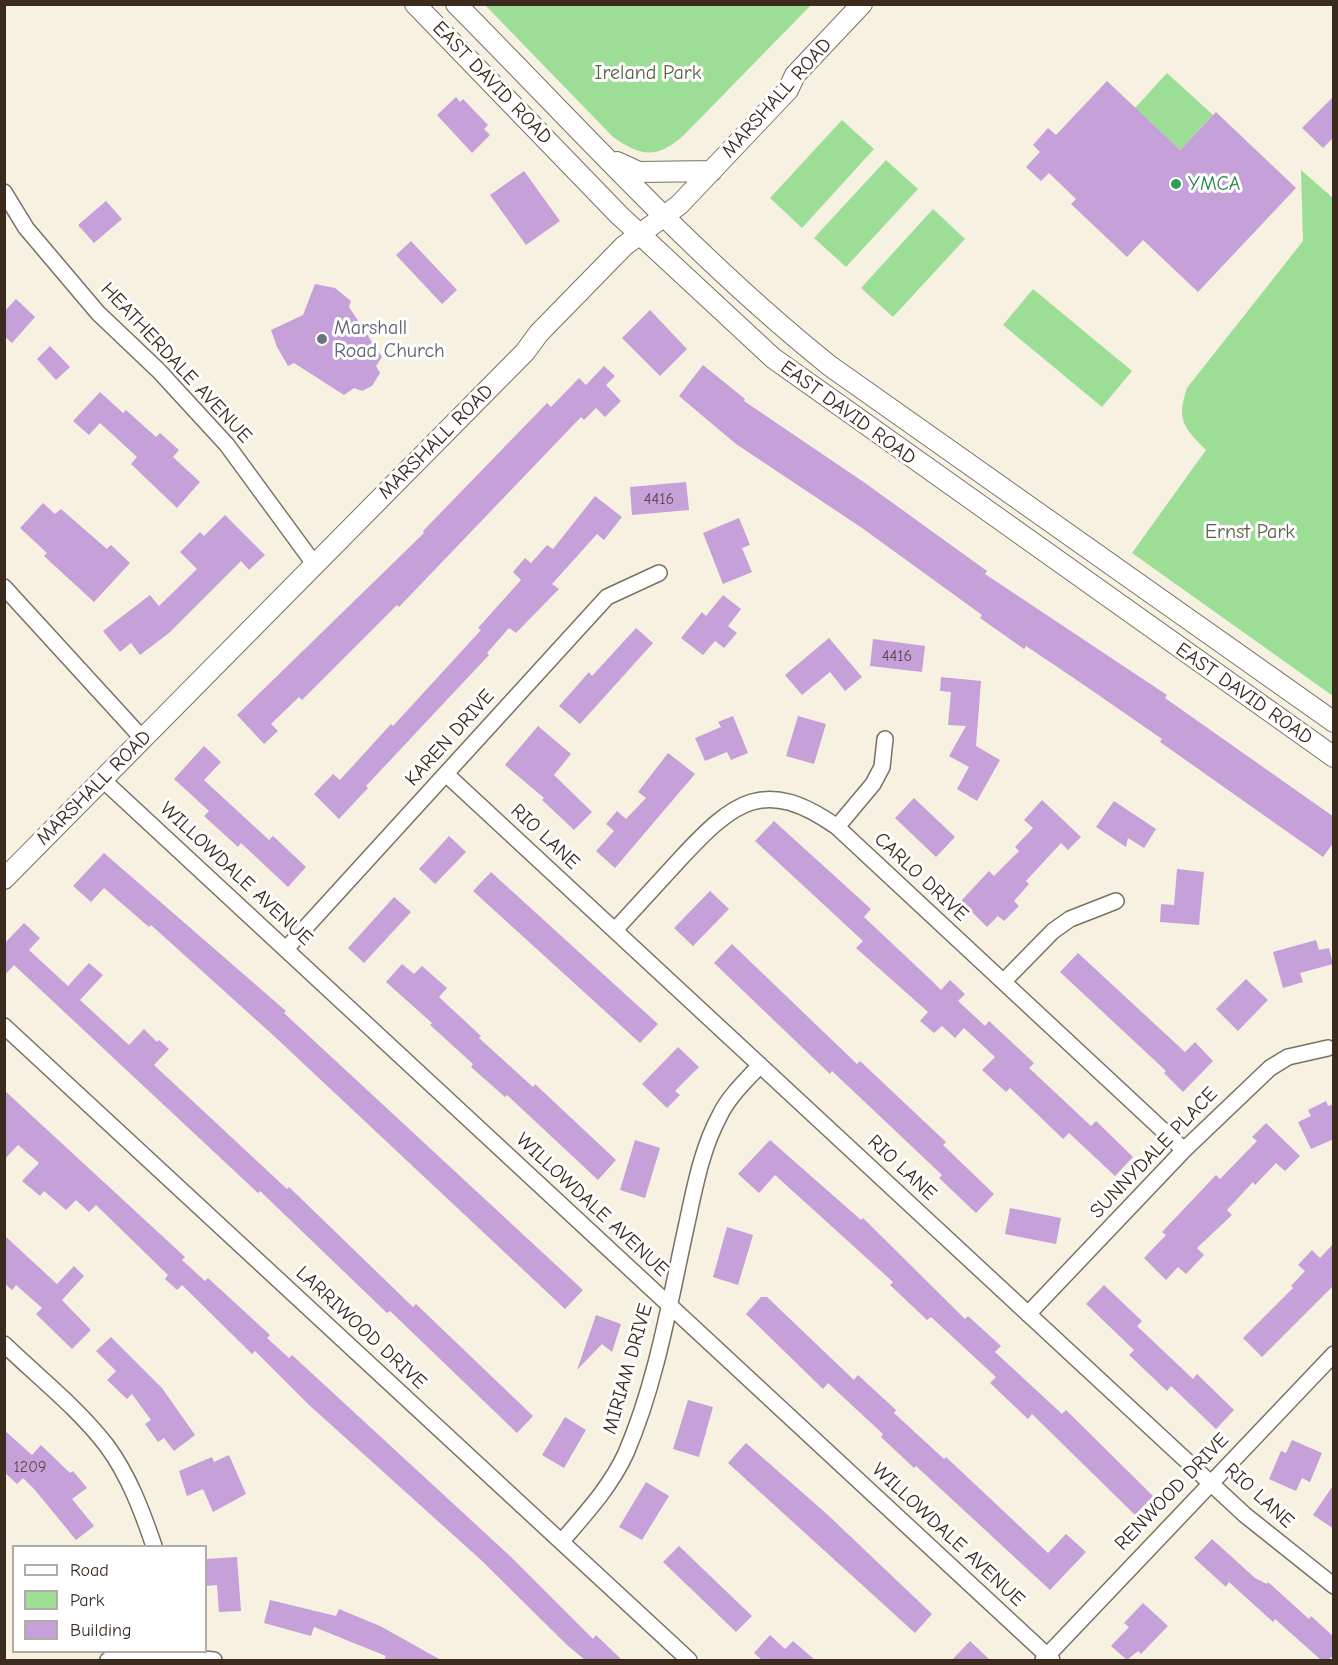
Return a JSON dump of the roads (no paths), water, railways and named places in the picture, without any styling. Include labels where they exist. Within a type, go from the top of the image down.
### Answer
[{"type":"street","name":"EAST DAVID ROAD","points":[[415,4],[640,234],[736,326],[811,388],[1334,757]]},
{"type":"street","name":"EAST DAVID ROAD","points":[[456,4],[737,288],[830,366],[1334,722]]},
{"type":"street","name":"MARSHALL ROAD","points":[[4,879],[525,352],[539,333],[624,246],[679,205],[788,90],[795,75],[862,4]]},
{"type":"street","points":[[607,158],[639,172],[712,171]]},
{"type":"street","name":"HEATHERDALE AVENUE","points":[[4,192],[26,228],[98,313],[159,371],[233,453],[315,565]]},
{"type":"street","name":"KAREN DRIVE","points":[[286,949],[607,597],[659,573]]},
{"type":"street","points":[[4,587],[143,739]]},
{"type":"street","points":[[1230,685],[1248,660]]},
{"type":"street","points":[[837,826],[873,784],[882,768],[885,739]]},
{"type":"street","name":"RIO LANE","points":[[446,774],[1245,1515],[1334,1586]]},
{"type":"street","name":"WILLOWDALE AVENUE","points":[[103,780],[1048,1659]]},
{"type":"street","name":"CARLO DRIVE","points":[[615,930],[713,823],[751,801],[772,799],[792,801],[815,811],[837,826],[1184,1149]]},
{"type":"street","points":[[1004,981],[1053,931],[1070,919],[1116,901]]},
{"type":"street","name":"LARRIWOOD DRIVE","points":[[4,1026],[689,1660]]},
{"type":"street","name":"SUNNYDALE PLACE","points":[[1028,1314],[1184,1149],[1270,1068],[1288,1057],[1328,1048]]},
{"type":"street","name":"MIRIAM DRIVE","points":[[562,1541],[607,1487],[625,1454],[641,1414],[669,1305],[700,1164],[711,1132],[721,1112],[760,1065]]},
{"type":"street","points":[[4,1344],[88,1424],[107,1446],[143,1513],[154,1545]]},
{"type":"street","name":"RENWOOD DRIVE","points":[[1048,1659],[1210,1481],[1334,1354]]},
{"type":"street","points":[[108,1660],[166,1654],[214,1660]]},
{"type":"place","name":"YMCA","points":[[1176,184]]},
{"type":"place","name":"Marshall Road Church","points":[[322,339]]},
{"type":"park label","name":"Ireland Park","points":[[648,73]]},
{"type":"park label","name":"Ernst Park","points":[[1250,532]]}]
